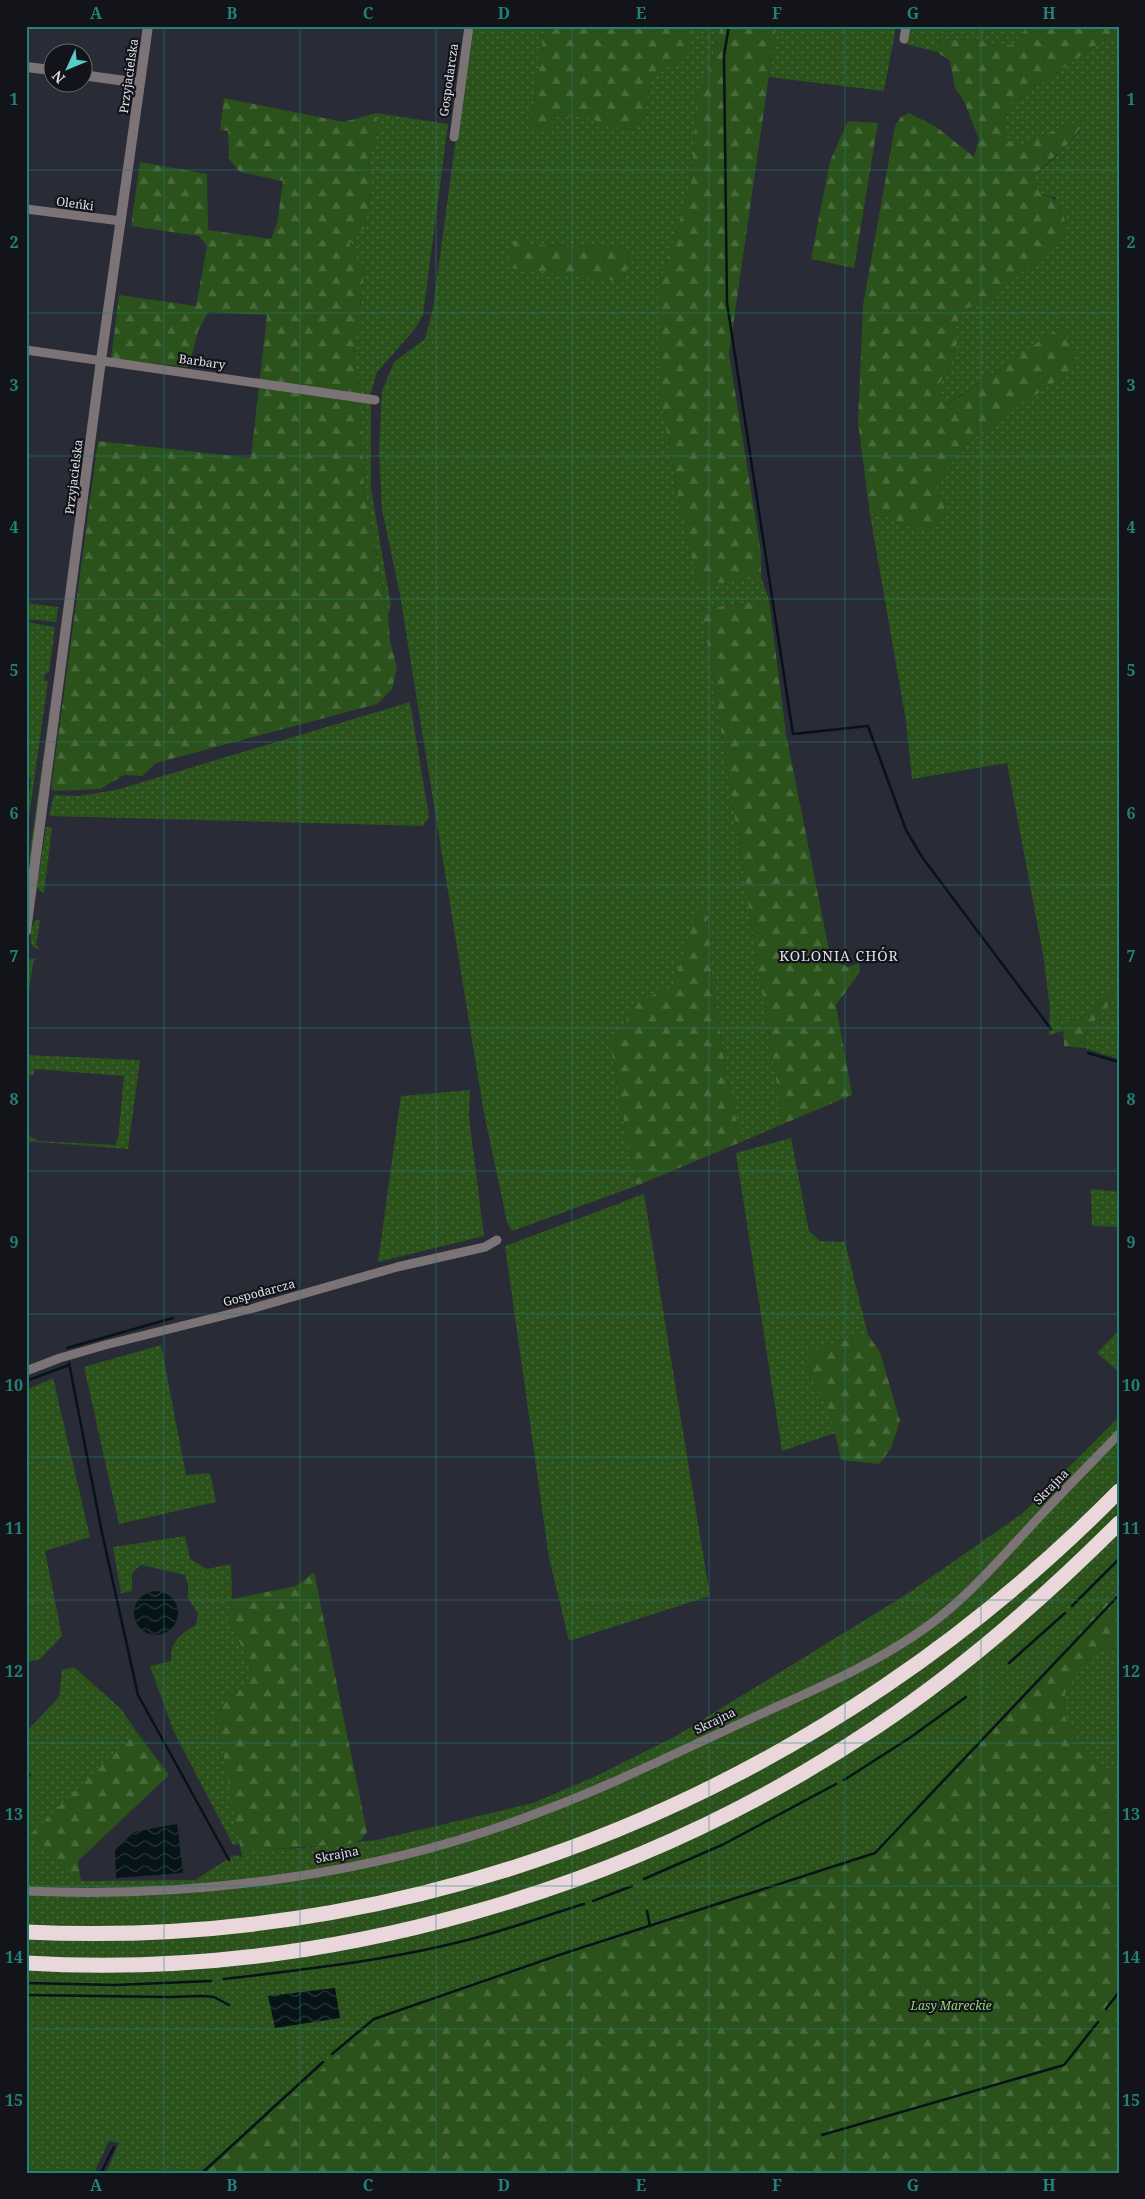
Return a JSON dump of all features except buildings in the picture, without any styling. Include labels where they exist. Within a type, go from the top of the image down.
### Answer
[{"type":"highway","points":[[26,1932],[193,1930],[272,1921],[398,1898],[504,1871],[646,1819],[724,1783],[819,1730],[883,1690],[959,1634],[1042,1564],[1119,1491]]},
{"type":"highway","points":[[26,1963],[95,1965],[238,1958],[354,1940],[431,1923],[510,1902],[580,1878],[657,1847],[738,1808],[838,1752],[884,1722],[974,1655],[1059,1581],[1119,1523]]},
{"type":"street","name":"Przyjacielska","points":[[26,932],[101,360],[148,26]]},
{"type":"street","name":"Gospodarcza","points":[[454,137],[469,26]]},
{"type":"street","points":[[904,38],[906,26]]},
{"type":"street","points":[[26,67],[42,69]]},
{"type":"street","points":[[92,76],[140,82]]},
{"type":"street","name":"Oleńki","points":[[26,209],[121,221]]},
{"type":"street","name":"Barbary","points":[[26,350],[375,400]]},
{"type":"street","name":"Gospodarcza","points":[[26,1371],[60,1358],[104,1345],[254,1308],[397,1267],[485,1247],[497,1240]]},
{"type":"street","name":"Skrajna","points":[[26,1891],[158,1891],[293,1876],[378,1860],[506,1824],[638,1771],[873,1660],[925,1628],[966,1595],[1119,1434]]},
{"type":"green space","points":[[471,26],[545,26],[531,122],[549,128],[557,117],[583,115],[613,128],[641,129],[652,74],[666,66],[692,26],[721,26],[708,74],[697,92],[691,185],[659,286],[663,411],[677,491],[698,585],[761,577],[769,600],[702,609],[783,1124],[741,1142],[727,1077],[713,989],[706,906],[680,965],[673,987],[640,1000],[610,1045],[636,1186],[512,1231],[507,1222],[483,1108],[400,595],[382,509],[379,451],[382,391],[394,362],[425,339],[433,308]],"holes":[[[514,240],[530,245],[623,247],[630,252],[624,282],[573,275]]]},
{"type":"green space","points":[[545,26],[692,26],[687,57],[652,74],[641,129],[613,128],[582,115],[557,117],[549,128],[537,133],[531,122]]},
{"type":"green space","points":[[721,26],[776,26],[729,354],[761,553],[761,577],[698,586],[677,491],[663,411],[658,356],[659,286],[691,185],[697,91],[708,74]]},
{"type":"green space","points":[[776,26],[896,26],[884,91],[769,77]]},
{"type":"green space","points":[[909,26],[1027,26],[1017,44],[1000,46],[980,40],[939,39],[937,52],[906,44]]},
{"type":"green space","points":[[1027,26],[1119,26],[1119,30],[1009,105],[1003,127],[1009,141],[1018,147],[1065,125],[1084,121],[1068,144],[1032,176],[1040,193],[1058,202],[1064,215],[1066,230],[1048,251],[986,303],[963,309],[956,325],[957,342],[950,369],[938,385],[946,405],[1062,326],[1079,365],[972,439],[935,483],[945,504],[940,526],[927,529],[909,527],[888,517],[870,515],[858,422],[863,305],[895,126],[901,117],[909,113],[935,126],[974,157],[979,139],[964,101],[955,88],[950,61],[937,52],[939,39],[980,40],[1000,46],[1017,44]]},
{"type":"green space","points":[[1119,30],[1119,981],[1087,1018],[1063,1021],[1063,1031],[1049,1035],[1050,1008],[1043,954],[1007,763],[912,779],[906,721],[870,515],[888,517],[909,527],[945,504],[934,483],[972,439],[1078,365],[1062,327],[945,405],[938,385],[950,369],[957,342],[956,325],[963,309],[986,302],[1048,251],[1056,198],[1040,193],[1032,176],[1054,159],[1080,131],[1065,125],[1018,147],[1009,141],[1003,127],[1009,105]]},
{"type":"green space","points":[[224,98],[344,122],[376,113],[378,130],[368,162],[372,185],[365,228],[349,244],[364,273],[353,363],[360,388],[364,489],[388,614],[390,641],[397,667],[392,689],[377,704],[156,763],[142,776],[124,775],[100,789],[55,791],[51,789],[98,441],[251,458],[267,315],[208,312],[198,331],[189,367],[111,359],[119,295],[196,306],[207,246],[199,236],[131,226],[140,162],[207,174],[208,230],[271,239],[277,224],[283,181],[240,172],[229,159],[228,131],[220,130]]},
{"type":"green space","points":[[376,113],[448,124],[423,315],[415,329],[377,372],[371,393],[371,489],[391,606],[388,615],[364,489],[360,388],[353,363],[364,273],[349,244],[365,228],[372,185],[368,162],[378,130]]},
{"type":"green space","points":[[848,121],[878,123],[854,268],[811,259],[830,161]]},
{"type":"green space","points":[[514,240],[530,245],[623,247],[630,252],[624,282],[510,268]]},
{"type":"green space","points":[[769,600],[786,734],[831,960],[848,967],[859,963],[860,972],[836,1005],[852,1095],[783,1124],[702,609]]},
{"type":"green space","points":[[26,603],[58,607],[56,622],[26,619]]},
{"type":"green space","points":[[26,622],[55,627],[49,672],[45,674],[44,681],[48,681],[26,838],[26,816],[31,779],[26,774]]},
{"type":"green space","points":[[53,683],[31,857],[29,860]]},
{"type":"green space","points":[[410,702],[429,817],[423,826],[49,816],[54,795],[78,796],[116,790]]},
{"type":"green space","points":[[46,827],[52,828],[44,893],[37,886]]},
{"type":"green space","points":[[706,905],[713,989],[727,1077],[741,1142],[636,1186],[610,1045],[640,1000],[673,987],[694,918]]},
{"type":"green space","points":[[36,920],[40,920],[36,945],[39,949],[33,947],[31,941],[31,929]]},
{"type":"green space","points":[[37,958],[33,962],[27,1005],[29,1007],[26,1006],[27,964],[30,959]]},
{"type":"green space","points":[[1119,981],[1119,993],[1088,1028],[1084,1048],[1064,1046],[1063,1021],[1087,1018]]},
{"type":"green space","points":[[1119,993],[1119,1059],[1084,1048],[1088,1028]]},
{"type":"green space","points":[[26,1055],[140,1060],[128,1149],[26,1141],[26,1134],[38,1141],[116,1145],[124,1076],[35,1069],[33,1075],[26,1075]]},
{"type":"green space","points":[[470,1090],[469,1117],[484,1236],[378,1262],[401,1096]]},
{"type":"green space","points":[[791,1138],[809,1231],[820,1241],[845,1242],[868,1335],[836,1342],[805,1368],[830,1411],[835,1433],[782,1451],[736,1153]]},
{"type":"green space","points":[[1091,1189],[1119,1192],[1119,1227],[1092,1226]]},
{"type":"green space","points":[[644,1194],[710,1596],[569,1641],[549,1558],[505,1246]]},
{"type":"green space","points":[[1119,1330],[1119,1372],[1097,1353]]},
{"type":"green space","points":[[868,1335],[880,1352],[900,1421],[891,1448],[879,1464],[841,1460],[830,1411],[805,1368],[807,1353],[836,1342]]},
{"type":"green space","points":[[161,1345],[186,1475],[210,1473],[216,1502],[119,1524],[84,1367]]},
{"type":"green space","points":[[53,1378],[90,1537],[45,1551],[62,1636],[39,1660],[26,1662],[26,1390]]},
{"type":"green space","points":[[1119,1417],[1119,1588],[881,1853],[441,1999],[370,2026],[205,2173],[106,2173],[119,2143],[109,2141],[94,2173],[26,2173],[26,1780],[32,1775],[26,1769],[26,1732],[59,1697],[62,1670],[74,1667],[121,1709],[136,1731],[32,1834],[82,1881],[195,1880],[234,1855],[242,1857],[270,1849],[301,1848],[377,1840],[533,1803],[594,1777],[676,1736],[907,1594],[1023,1513]]},
{"type":"green space","points":[[185,1536],[190,1559],[207,1569],[231,1564],[232,1599],[229,1620],[251,1666],[249,1684],[230,1694],[216,1714],[240,1844],[233,1845],[174,1732],[150,1666],[171,1661],[172,1649],[177,1639],[196,1625],[198,1614],[188,1598],[188,1584],[185,1575],[141,1565],[132,1573],[132,1591],[121,1593],[113,1547]]},
{"type":"green space","points":[[314,1572],[367,1832],[361,1840],[348,1844],[270,1849],[242,1857],[216,1714],[230,1694],[249,1684],[251,1666],[229,1620],[232,1599],[296,1586]]},
{"type":"green space","name":"Lasy Mareckie","points":[[1119,1588],[1119,1648],[1100,1650],[1076,1670],[1065,1694],[1064,1715],[1084,1754],[1103,1767],[1119,1773],[1119,2173],[205,2173],[370,2026],[441,1999],[881,1853]]},
{"type":"green space","points":[[1119,1648],[1119,1773],[1103,1767],[1084,1754],[1064,1715],[1065,1694],[1076,1670],[1100,1650]]},
{"type":"green space","points":[[136,1731],[169,1775],[78,1861],[81,1881],[31,1834]]},
{"type":"water","points":[[152,1591],[160,1591],[172,1597],[178,1613],[172,1629],[160,1635],[152,1635],[140,1629],[134,1617],[134,1609],[140,1597]]},
{"type":"water","points":[[177,1824],[183,1873],[116,1878],[115,1850],[134,1832]]},
{"type":"water","points":[[335,1988],[340,2018],[275,2028],[268,1996]]},
{"type":"waterway","points":[[729,26],[724,55],[727,303],[793,734],[868,726],[906,830],[922,857],[1051,1029]]},
{"type":"waterway","points":[[1088,1053],[1119,1062]]},
{"type":"waterway","points":[[67,1348],[173,1318]]},
{"type":"waterway","points":[[69,1363],[101,1528],[138,1695],[229,1860]]},
{"type":"waterway","points":[[26,1381],[69,1365]]},
{"type":"waterway","points":[[1072,1606],[1119,1559]]},
{"type":"waterway","points":[[332,2054],[374,2019],[559,1955],[875,1853],[1119,1595]]},
{"type":"waterway","points":[[1009,1663],[1065,1613]]},
{"type":"waterway","points":[[844,1780],[911,1737],[966,1697]]},
{"type":"waterway","points":[[644,1879],[724,1844],[836,1784]]},
{"type":"waterway","points":[[593,1901],[632,1886]]},
{"type":"waterway","points":[[224,1979],[350,1963],[444,1946],[584,1904]]},
{"type":"waterway","points":[[647,1911],[650,1926]]},
{"type":"waterway","points":[[26,1983],[115,1985],[211,1981]]},
{"type":"waterway","points":[[1106,2009],[1119,1992]]},
{"type":"waterway","points":[[26,1995],[203,1996],[214,1997],[229,2005]]},
{"type":"waterway","points":[[822,2135],[1064,2065],[1098,2022]]},
{"type":"waterway","points":[[202,2173],[323,2062]]},
{"type":"waterway","points":[[101,2173],[114,2147]]},
{"type":"district","name":"KOLONIA CHÓR","points":[[839,956]]}]
